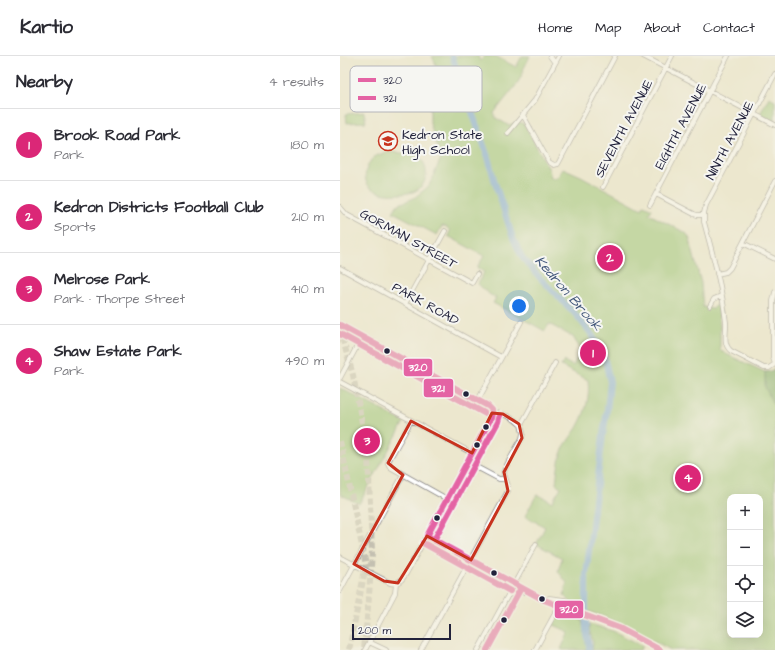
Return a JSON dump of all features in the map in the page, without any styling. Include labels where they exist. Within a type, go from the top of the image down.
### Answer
[{"type":"street","points":[[550,56],[555,63]]},
{"type":"street","points":[[508,133],[536,100],[559,56]]},
{"type":"street","points":[[523,115],[549,162],[555,166],[561,160],[615,56]]},
{"type":"street","points":[[643,56],[775,125]]},
{"type":"street","name":"SEVENTH AVENUE","points":[[603,187],[672,56]]},
{"type":"street","name":"EIGHTH AVENUE","points":[[650,205],[728,56]]},
{"type":"street","name":"NINTH AVENUE","points":[[703,215],[706,205],[775,74]]},
{"type":"street","points":[[717,274],[729,270],[775,181]]},
{"type":"street","points":[[656,194],[694,214],[703,215],[721,296],[726,325],[726,345],[731,351],[764,368],[768,368],[775,364],[773,358],[772,319],[775,292]]},
{"type":"street","points":[[340,215],[342,209]]},
{"type":"street","name":"GORMAN STREET","points":[[342,209],[347,215],[472,283],[477,274]]},
{"type":"street","points":[[405,304],[445,232]]},
{"type":"street","points":[[743,243],[775,259]]},
{"type":"street","name":"PARK ROAD","points":[[340,268],[501,357]]},
{"type":"street","points":[[710,306],[714,299],[721,296]]},
{"type":"street","points":[[478,400],[521,322]]},
{"type":"street","points":[[340,325],[478,400],[492,410],[491,418],[402,580],[393,584],[384,581],[340,557]]},
{"type":"street","points":[[340,378],[362,337]]},
{"type":"street","points":[[421,650],[508,490],[509,486],[504,475],[505,470],[522,436],[521,425],[555,363]]},
{"type":"street","points":[[340,382],[472,453]]},
{"type":"street","points":[[492,412],[500,412],[521,425]]},
{"type":"street","points":[[411,421],[388,463],[390,467],[403,475],[447,499]]},
{"type":"street","points":[[467,462],[499,479],[505,478]]},
{"type":"street","points":[[340,591],[403,475]]},
{"type":"street","points":[[427,536],[547,601],[619,628],[660,650]]},
{"type":"street","points":[[478,650],[536,544]]},
{"type":"street","points":[[365,650],[395,593],[396,583]]},
{"type":"street","points":[[507,597],[515,592],[529,592]]},
{"type":"street","points":[[547,601],[549,598],[565,600]]},
{"type":"street","points":[[535,650],[559,606]]},
{"type":"street","points":[[369,642],[386,650]]},
{"type":"highlighted area","points":[[492,413],[503,414],[519,424],[522,438],[504,472],[508,491],[471,560],[427,536],[398,583],[384,581],[354,564],[403,475],[388,463],[411,421],[472,453]]},
{"type":"green space","points":[[432,56],[478,56],[480,61],[485,56],[495,56],[516,67],[522,56],[530,56],[517,84],[494,113],[496,118],[508,125],[519,122],[524,124],[549,169],[551,178],[557,178],[563,168],[642,209],[644,205],[652,209],[649,214],[686,233],[689,237],[701,283],[703,307],[713,309],[716,305],[718,306],[720,350],[765,372],[771,371],[775,368],[775,650],[671,650],[630,628],[577,607],[564,596],[567,583],[558,571],[562,558],[538,545],[537,543],[545,527],[525,516],[537,494],[552,502],[561,487],[556,484],[561,455],[564,447],[578,426],[587,404],[588,380],[561,366],[564,361],[573,366],[581,350],[573,337],[549,324],[545,331],[493,303],[496,298],[478,284],[484,272],[477,268],[484,256],[448,236],[450,231],[447,227],[442,226],[437,235],[393,212],[397,205],[414,198],[429,186],[441,158],[430,124],[430,112],[482,112],[482,66],[437,66]]},
{"type":"green space","points":[[769,97],[775,100],[775,122],[760,114]]},
{"type":"green space","points":[[364,112],[366,122],[347,123],[346,114]]},
{"type":"green space","points":[[385,152],[406,153],[418,157],[423,161],[426,167],[426,175],[424,182],[420,187],[415,191],[402,194],[385,194],[374,190],[368,185],[365,178],[367,166],[374,157]]},
{"type":"green space","points":[[775,368],[775,408],[765,387],[765,372],[771,371]]},
{"type":"green space","points":[[340,388],[404,422],[359,504],[340,494]]},
{"type":"green space","points":[[559,614],[564,614],[582,620],[587,647],[586,650],[561,649],[569,632],[552,624],[556,616]]},
{"type":"green space","points":[[590,624],[613,631],[643,646],[641,650],[592,650],[593,643],[589,629]]},
{"type":"waterway","name":"Kedron Brook","points":[[452,56],[456,66]]},
{"type":"waterway","name":"Kedron Brook","points":[[472,112],[488,157],[513,238],[522,257],[576,315],[592,335],[604,356],[610,382],[586,575],[586,629],[589,650]]},
{"type":"tunnel","points":[[340,330],[353,375],[368,455],[372,552],[364,650]]},
{"type":"tunnel","points":[[340,441],[366,565],[349,650]]},
{"type":"transit line","name":"320","points":[[340,325],[488,406],[492,410],[492,413]]},
{"type":"transit line","name":"321","points":[[340,334],[484,413]]},
{"type":"transit line","name":"320","points":[[427,536],[491,418],[492,413]]},
{"type":"transit line","name":"321","points":[[434,540],[498,422],[500,415]]},
{"type":"transit line","name":"320","points":[[427,536],[544,600],[619,628],[660,650]]},
{"type":"transit line","name":"321","points":[[423,543],[510,591]]},
{"type":"transit line","name":"321","points":[[487,650],[521,588]]},
{"type":"place","name":"Kedron State High School","points":[[388,141]]},
{"type":"place","name":"Kedron Districts Football Club","points":[[610,258]]},
{"type":"place","name":"Brook Road Park","points":[[593,353]]},
{"type":"place","name":"Melrose Park","points":[[367,441]]},
{"type":"place","name":"Shaw Estate Park","points":[[688,478]]}]
